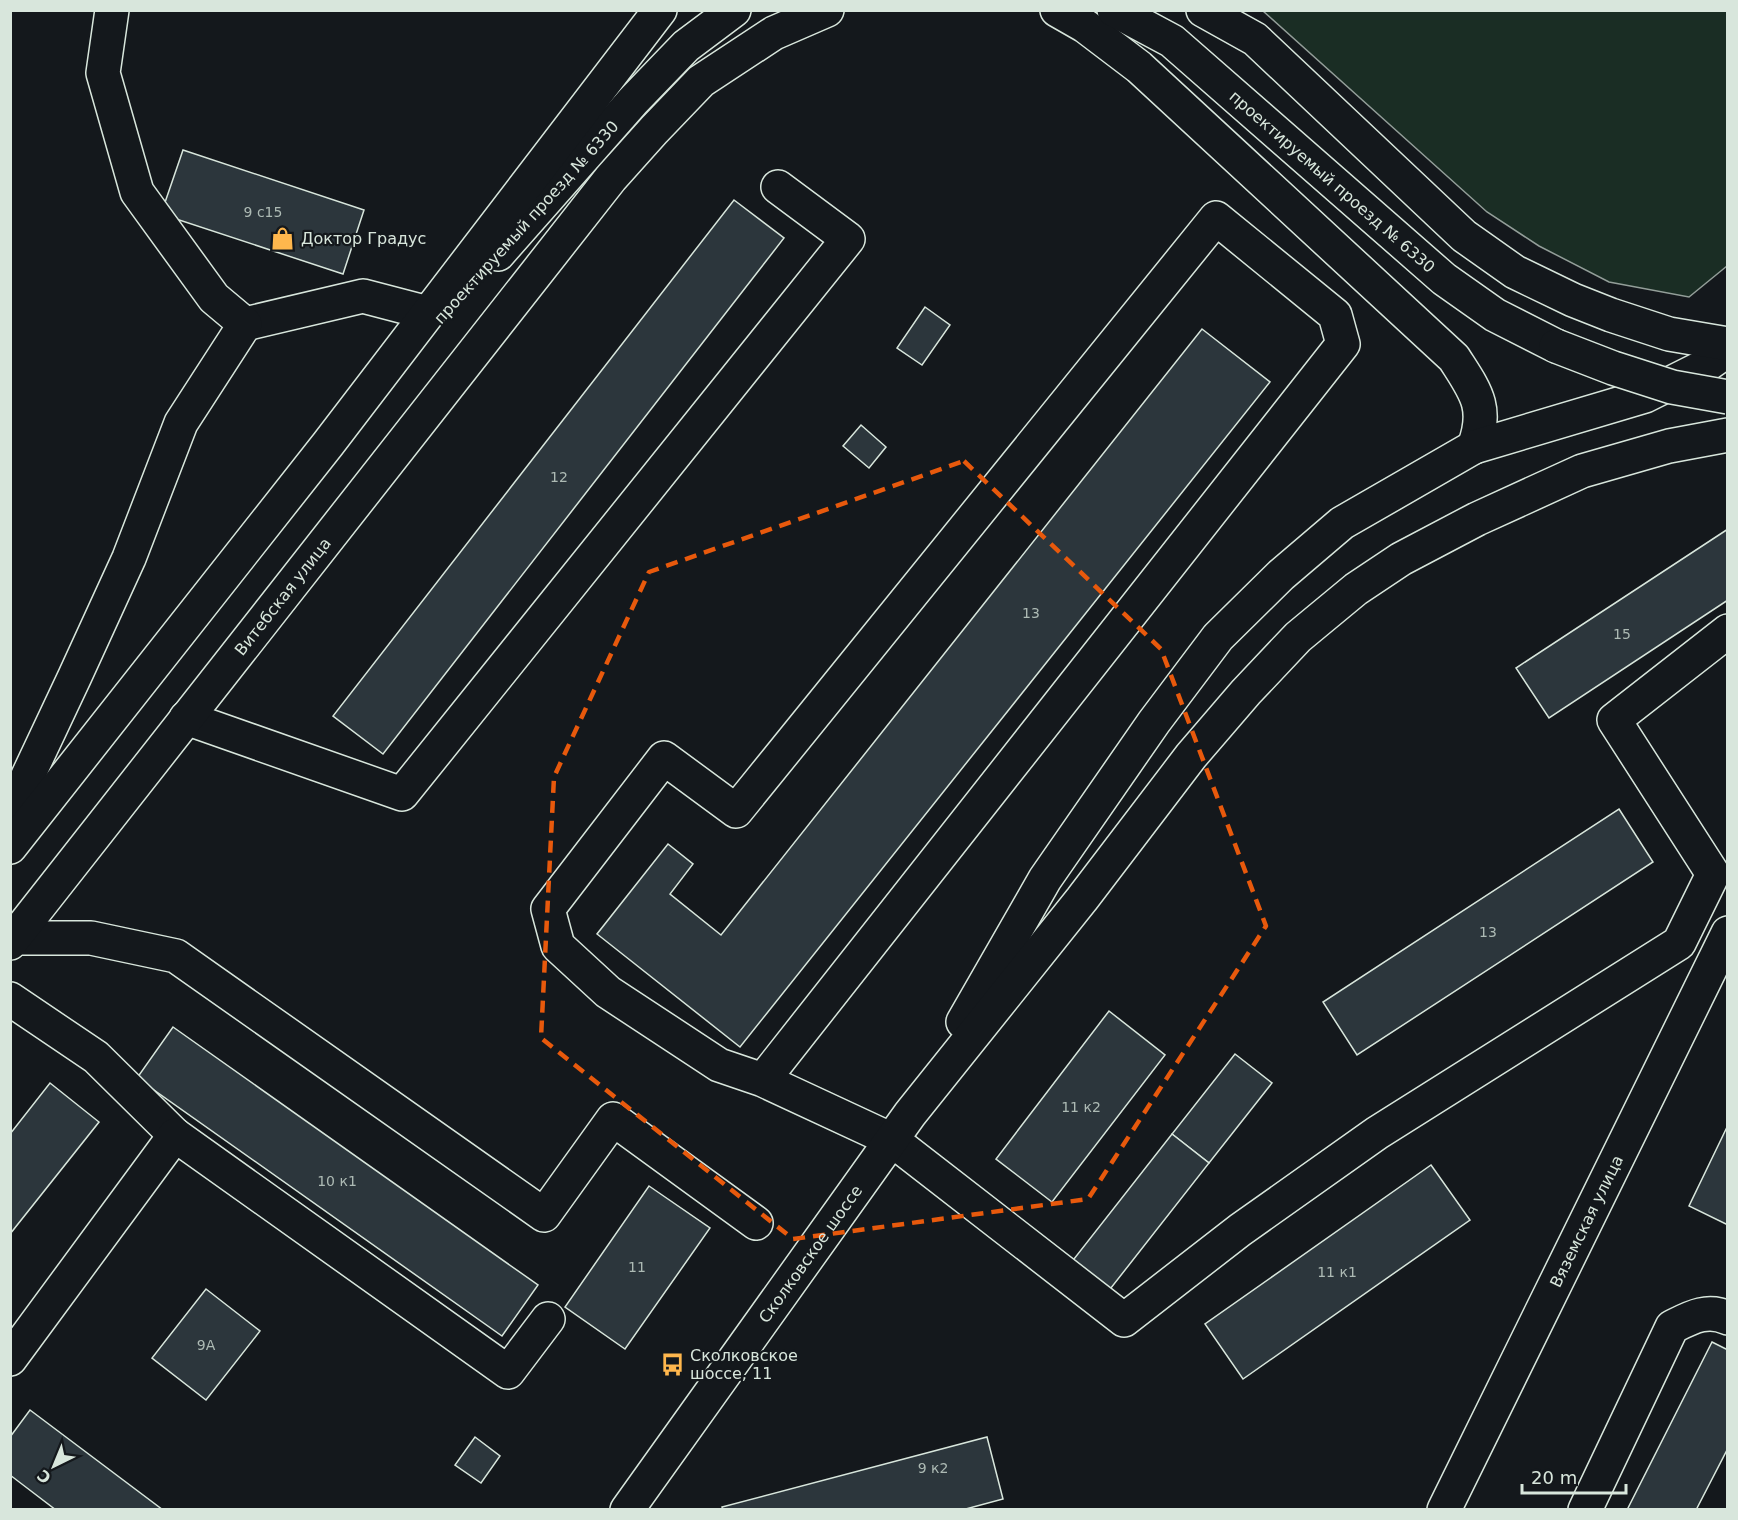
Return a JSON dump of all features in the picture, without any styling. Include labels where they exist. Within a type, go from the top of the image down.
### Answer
[{"type":"main road","points":[[112,10],[103,73],[136,192],[214,298],[245,324]]},
{"type":"main road","points":[[10,847],[328,444],[660,10]]},
{"type":"main road","name":"проектируемый проезд № 6330","points":[[328,444],[633,101],[686,46],[734,10]]},
{"type":"main road","name":"проектируемый проезд № 6330","points":[[555,251],[611,178],[701,81],[774,33],[827,10]]},
{"type":"main road","points":[[1057,10],[1085,26],[1139,67],[1454,358],[1476,392],[1481,413],[1479,432],[1474,447]]},
{"type":"main road","name":"проектируемый проезд № 6330","points":[[1114,10],[1172,41],[1444,279],[1495,315],[1556,346],[1613,368],[1672,387],[1728,397]]},
{"type":"main road","points":[[1203,10],[1255,39]]},
{"type":"main road","points":[[1226,10],[1464,236],[1515,272],[1573,300],[1611,315],[1669,334],[1728,344]]},
{"type":"main road","points":[[186,718],[402,794],[848,240],[778,187]]},
{"type":"main road","points":[[763,1080],[1343,345],[1335,315],[1216,218],[736,811],[664,758],[548,909],[558,946],[609,992],[719,1065],[763,1080],[901,1127],[1124,1320],[1240,1230],[1377,1133],[1679,943],[1713,874],[1614,720],[1728,631]]},
{"type":"main road","name":"Витебская улица","points":[[12,941],[555,251]]},
{"type":"main road","points":[[1335,315],[1380,289]]},
{"type":"main road","points":[[10,814],[129,558],[181,423],[245,324],[363,296],[428,313]]},
{"type":"main road","points":[[901,1127],[1045,879],[1154,722],[1218,637],[1281,575],[1342,523],[1474,447],[1645,396],[1705,366],[1728,350]]},
{"type":"main road","points":[[901,1127],[1074,909],[1191,756],[1246,692],[1298,637],[1356,589],[1401,559],[1477,519],[1582,471],[1669,446],[1728,435]]},
{"type":"main road","name":"Вяземская улица","points":[[1444,1509],[1728,933]]},
{"type":"main road","points":[[12,941],[91,938],[176,956],[544,1215],[613,1119],[756,1222]]},
{"type":"main road","points":[[10,999],[96,1057],[175,1135],[507,1372],[548,1319]]},
{"type":"main road","name":"Сколковское шоссе","points":[[627,1509],[901,1127]]},
{"type":"main road","points":[[10,1359],[175,1135]]},
{"type":"main road","points":[[1585,1509],[1672,1327],[1697,1314],[1719,1314],[1728,1318]]},
{"type":"highlighted area","points":[[964,461],[1161,649],[1266,926],[1088,1199],[793,1239],[541,1038],[554,777],[649,572]]},
{"type":"green space","points":[[1263,11],[1727,11],[1727,266],[1689,297],[1609,282],[1539,246],[1487,212]]},
{"type":"building","points":[[183,150],[364,210],[343,274],[161,214]]},
{"type":"building","points":[[734,200],[784,238],[383,754],[333,716]]},
{"type":"building","points":[[925,307],[950,325],[922,365],[897,348]]},
{"type":"building","points":[[1202,329],[1270,382],[740,1047],[597,934],[668,844],[693,864],[670,894],[721,935]]},
{"type":"building","points":[[861,425],[886,447],[869,468],[843,446]]},
{"type":"building","points":[[1728,529],[1728,600],[1549,718],[1516,668]]},
{"type":"building","points":[[1619,809],[1653,862],[1357,1055],[1323,1002]]},
{"type":"building","points":[[1109,1011],[1165,1055],[1052,1202],[996,1159]]},
{"type":"building","points":[[173,1027],[538,1285],[502,1336],[137,1078]]},
{"type":"building","points":[[1235,1054],[1272,1083],[1209,1163],[1172,1134]]},
{"type":"building","points":[[50,1083],[99,1122],[10,1234],[10,1134]]},
{"type":"building","points":[[1728,1125],[1728,1225],[1689,1206]]},
{"type":"building","points":[[1172,1134],[1209,1163],[1107,1293],[1070,1264]]},
{"type":"building","points":[[1431,1165],[1470,1220],[1243,1379],[1205,1324]]},
{"type":"building","points":[[649,1186],[710,1228],[625,1349],[565,1307]]},
{"type":"building","points":[[206,1289],[260,1331],[206,1400],[152,1358]]},
{"type":"building","points":[[1712,1342],[1728,1350],[1728,1448],[1696,1510],[1627,1510]]},
{"type":"building","points":[[30,1410],[163,1510],[56,1510],[10,1475],[10,1437]]},
{"type":"building","points":[[475,1437],[500,1456],[481,1483],[455,1465]]},
{"type":"building","points":[[987,1437],[1003,1499],[962,1510],[723,1510],[722,1507]]},
{"type":"place","name":"Доктор Градус","points":[[283,238]]},
{"type":"place","name":"Сколковское шоссе, 11","points":[[672,1364]]}]
